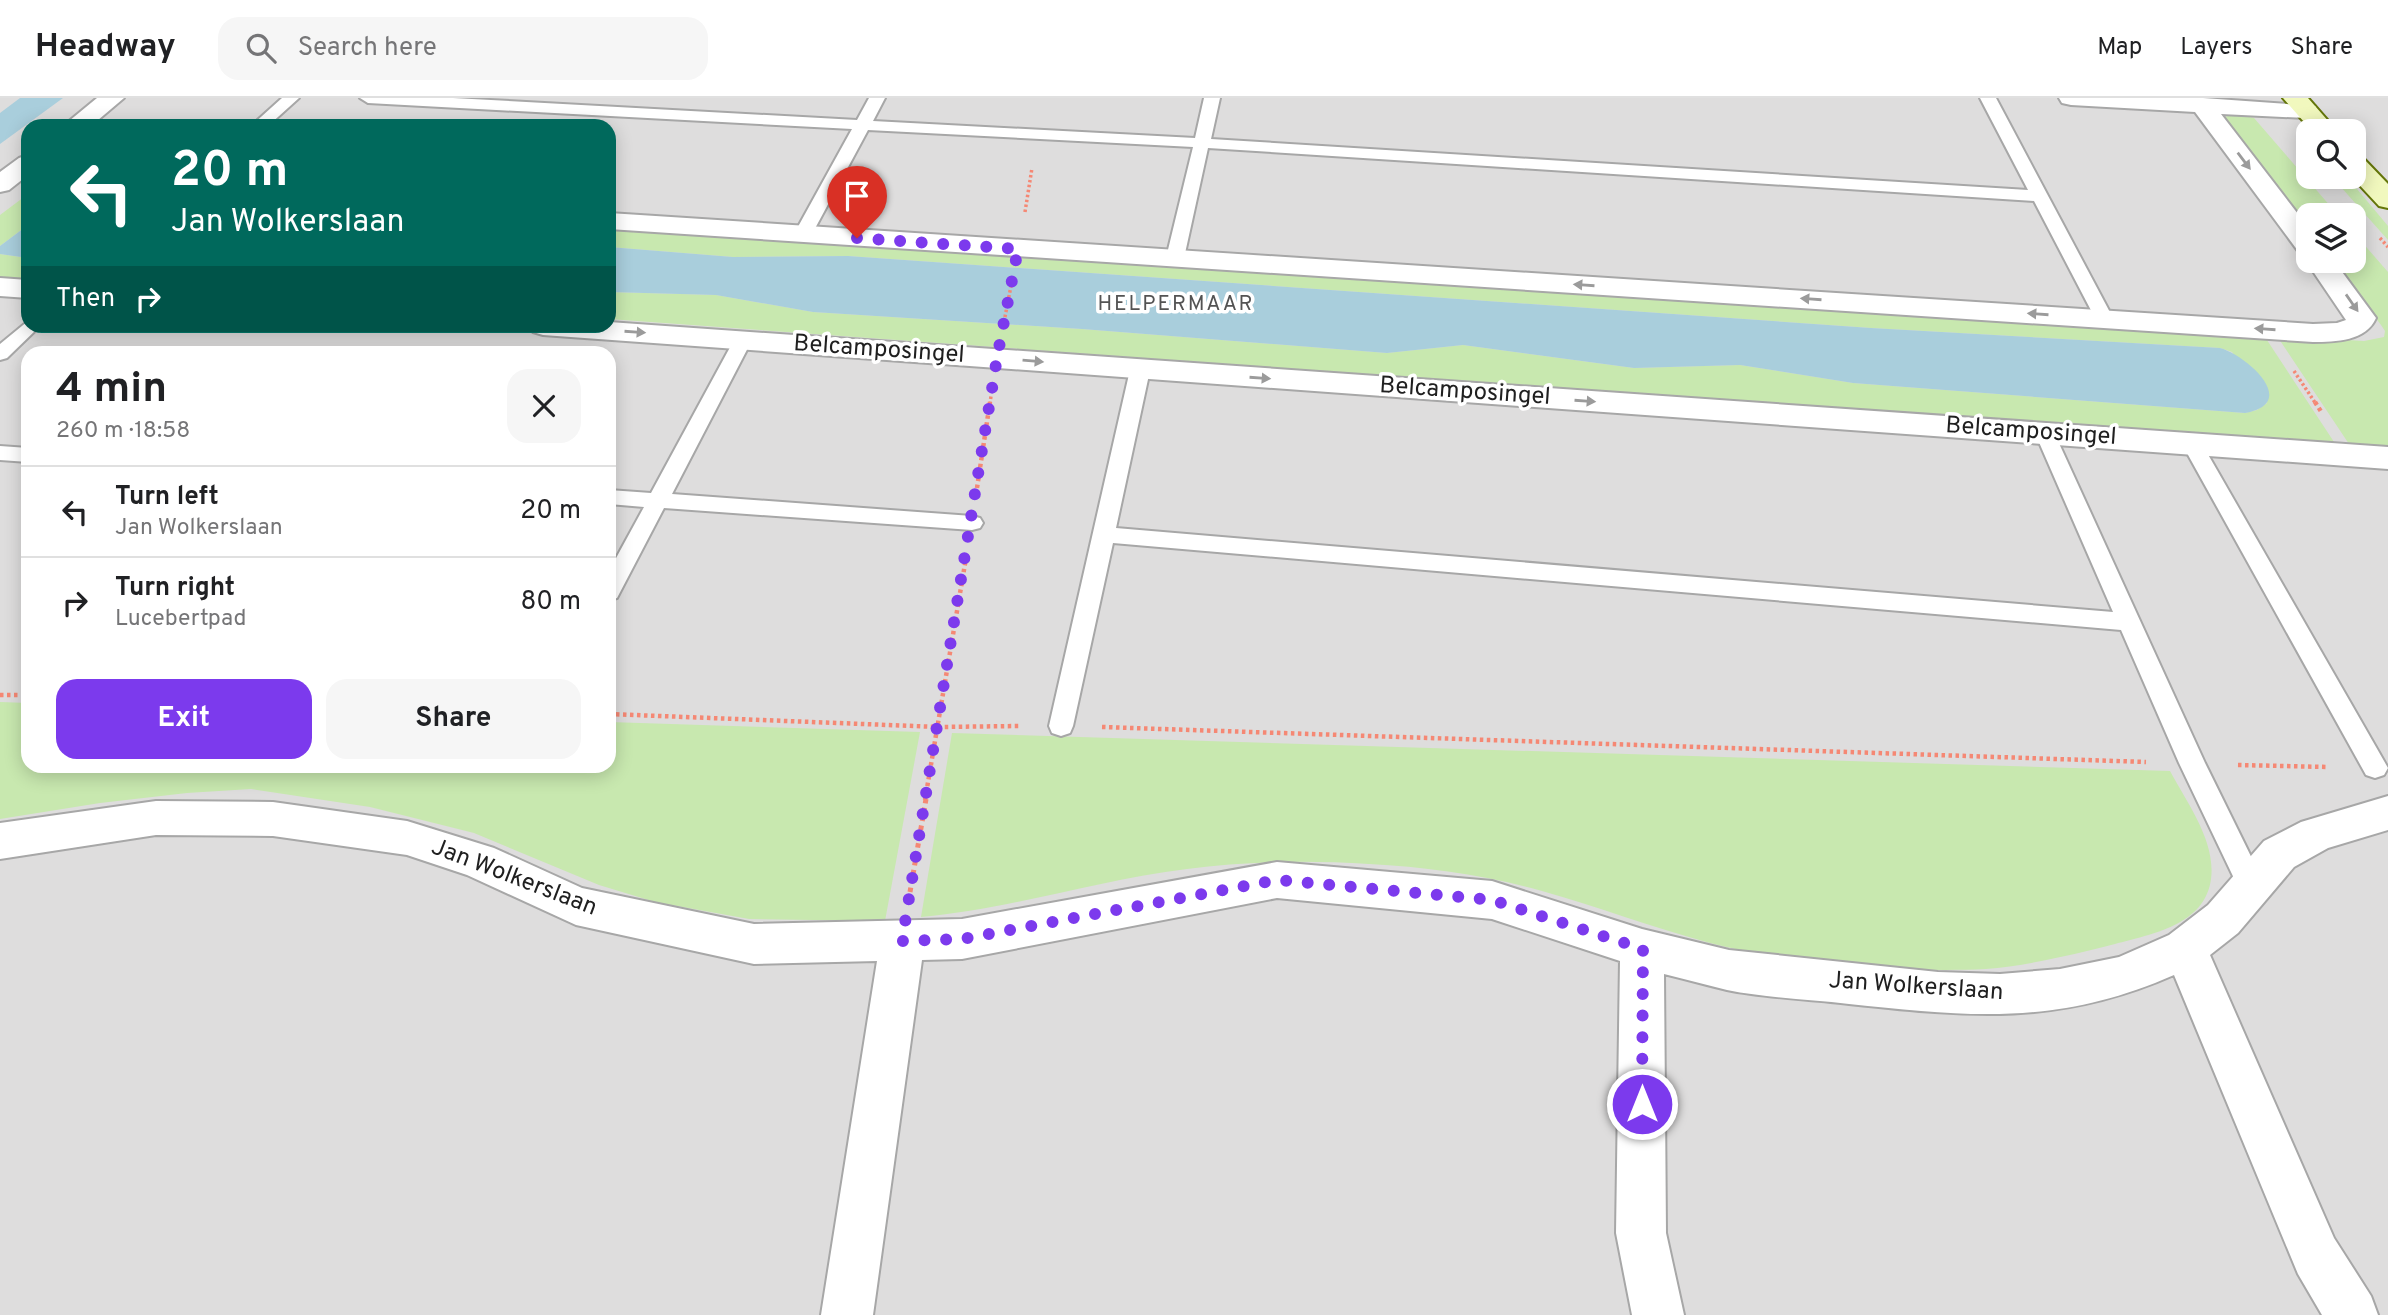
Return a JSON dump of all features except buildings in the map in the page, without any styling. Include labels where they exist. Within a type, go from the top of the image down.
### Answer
[{"type":"main road","points":[[2301,105],[2314,119]]},
{"type":"main road","points":[[2366,176],[2388,200]]},
{"type":"street","points":[[84,119],[112,98]]},
{"type":"street","points":[[2071,98],[2203,106],[2301,105]]},
{"type":"street","points":[[2203,106],[2296,229]]},
{"type":"street","points":[[616,221],[2266,329],[2334,333],[2349,331],[2358,325],[2361,318],[2329,273]]},
{"type":"street","points":[[0,287],[21,288]]},
{"type":"street","name":"Belcamposingel","points":[[616,331],[2388,458]]},
{"type":"street","name":"Jan Wolkerslaan","points":[[0,841],[156,818],[273,819],[407,838],[479,861],[576,906],[754,944],[962,939],[1277,880],[1492,900],[1643,949],[1729,970],[1938,993],[2000,995],[2060,990],[2123,976],[2185,949],[2223,919],[2279,854],[2316,834],[2388,814]]},
{"type":"street","points":[[847,1315],[902,941]]},
{"type":"street","points":[[1643,949],[1641,1233],[1658,1315]]},
{"type":"street","points":[[2185,949],[2316,1256],[2351,1315]]},
{"type":"lane","points":[[267,119],[291,98]]},
{"type":"lane","points":[[368,98],[1038,134],[2040,196]]},
{"type":"lane","points":[[803,234],[877,98]]},
{"type":"lane","points":[[1175,258],[1212,98]]},
{"type":"lane","points":[[1988,98],[2104,318]]},
{"type":"lane","points":[[0,354],[23,333]]},
{"type":"lane","points":[[616,579],[743,340]]},
{"type":"lane","points":[[1061,726],[1140,370]]},
{"type":"lane","points":[[2045,433],[2192,763],[2250,885]]},
{"type":"lane","points":[[2192,444],[2375,768]]},
{"type":"lane","points":[[0,453],[21,454]]},
{"type":"lane","points":[[616,498],[972,523]]},
{"type":"lane","points":[[1104,534],[2130,622]]},
{"type":"path","points":[[902,941],[939,727],[997,358],[1038,134]]},
{"type":"path","points":[[2266,329],[2350,455]]},
{"type":"path","points":[[0,695],[21,695]]},
{"type":"path","points":[[616,714],[939,727],[1061,726],[2375,768]]},
{"type":"shaded area","points":[[0,98],[2388,98],[2388,1315],[0,1315]]},
{"type":"green space","points":[[2236,114],[2254,118],[2296,166],[2296,189],[2315,189],[2328,203],[2296,203],[2296,212],[2224,117]]},
{"type":"green space","points":[[2343,189],[2357,189],[2388,226],[2388,240],[2366,215],[2366,203],[2355,203]]},
{"type":"green space","points":[[21,199],[21,230],[0,246],[0,215]]},
{"type":"green space","points":[[616,228],[2263,334],[2336,445],[616,320],[616,292],[716,295],[813,312],[1082,329],[1387,353],[1463,345],[1634,368],[1740,365],[1853,383],[2245,413],[2257,410],[2267,403],[2232,352],[2220,348],[1871,328],[848,256],[733,257],[616,248]]},
{"type":"green space","points":[[2366,247],[2388,272],[2388,450],[2351,447],[2277,336],[2364,341],[2384,337],[2385,331],[2342,273],[2366,273]]},
{"type":"green space","points":[[0,254],[21,257],[21,282],[0,280]]},
{"type":"green space","points":[[0,702],[21,703],[21,773],[616,773],[616,722],[920,732],[885,921],[749,919],[655,902],[599,885],[474,833],[370,807],[251,789],[100,803],[0,819]]},
{"type":"green space","points":[[952,733],[2170,771],[2205,837],[2211,879],[2207,895],[2199,907],[2175,925],[2160,931],[2051,959],[1986,969],[1954,970],[1811,962],[1741,950],[1668,931],[1521,885],[1478,876],[1391,865],[1301,862],[1210,866],[1120,880],[988,908],[921,917]]},
{"type":"water","points":[[20,98],[63,98],[34,119],[21,119],[21,129],[0,144],[0,113]]},
{"type":"water","points":[[21,230],[21,257],[0,254],[0,246]]},
{"type":"water","points":[[616,248],[733,257],[848,256],[1871,328],[2220,348],[2231,352],[2254,369],[2269,390],[2268,400],[2261,408],[2245,413],[1853,383],[1740,365],[1634,368],[1463,345],[1387,353],[1082,329],[813,312],[716,295],[616,292]]},
{"type":"district","name":"HELPERMAAR","points":[[1176,304]]},
{"type":"route","points":[[857,238],[1018,249],[997,358],[902,941],[962,939],[1277,880],[1492,900],[1643,949],[1642,1104]]}]
